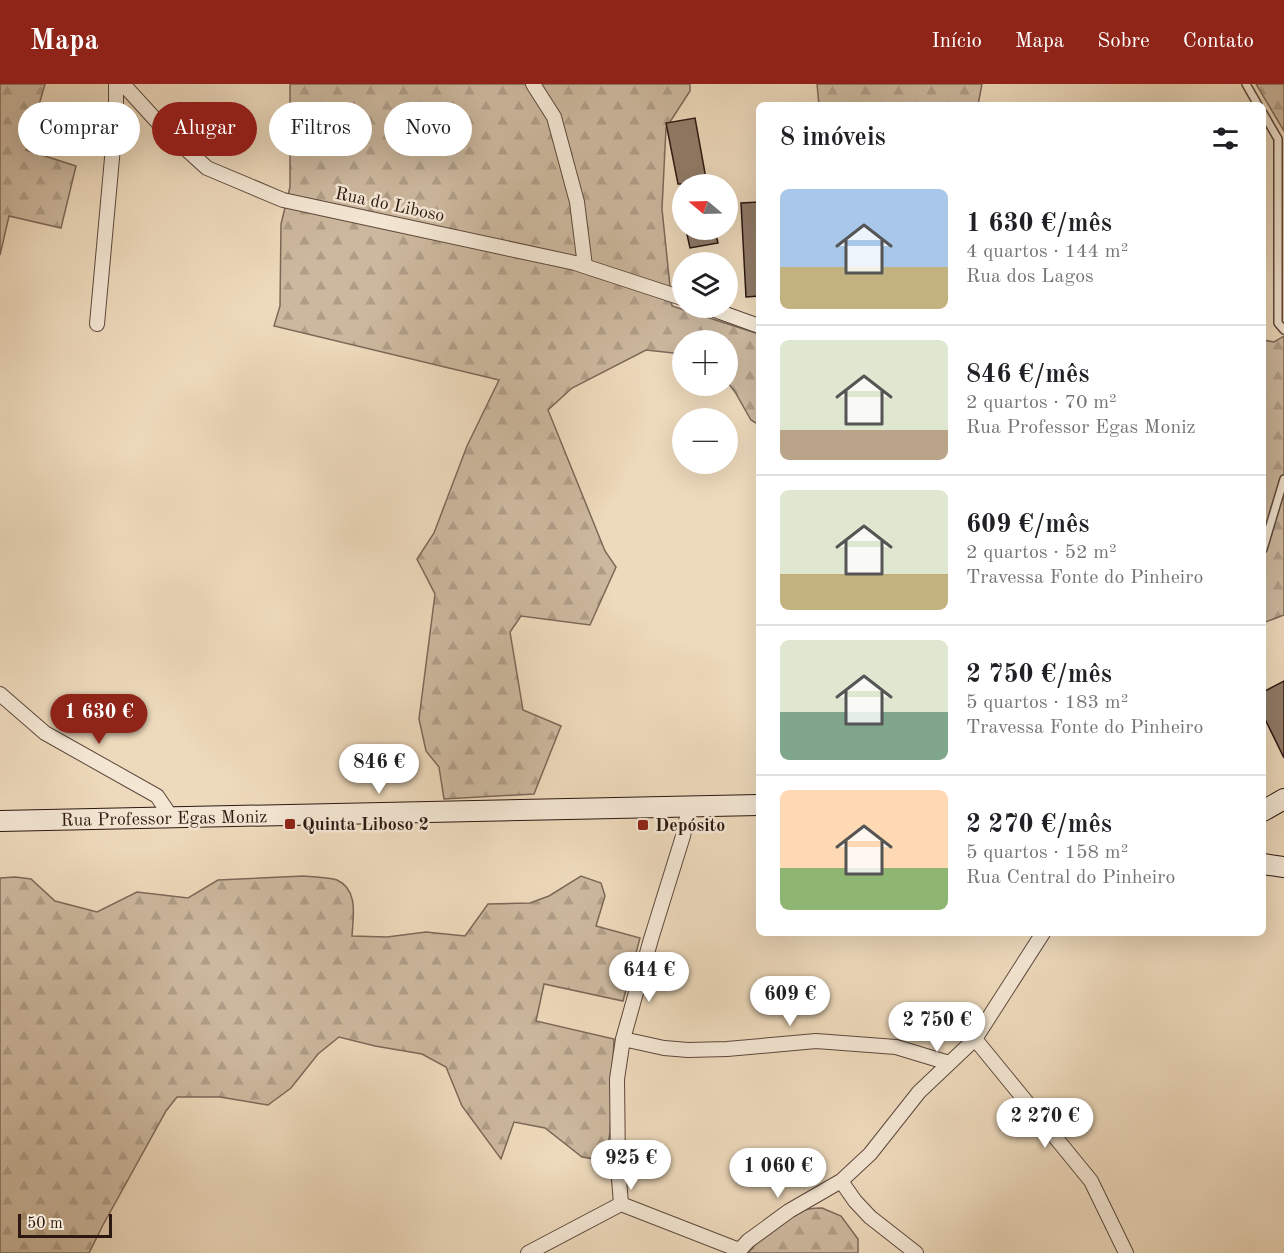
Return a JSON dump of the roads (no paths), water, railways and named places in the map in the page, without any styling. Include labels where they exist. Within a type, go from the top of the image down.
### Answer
[{"type":"main road","points":[[1266,809],[1284,800]]},
{"type":"main road","name":"Rua Professor Egas Moniz","points":[[0,821],[756,805]]},
{"type":"main road","points":[[1266,864],[1284,867]]},
{"type":"street","points":[[97,324],[116,114],[116,84]]},
{"type":"street","name":"Rua do Liboso","points":[[123,84],[164,129],[207,168],[283,200],[575,262],[672,295]]},
{"type":"street","points":[[533,84],[554,117],[577,202],[585,266]]},
{"type":"street","points":[[737,318],[756,325]]},
{"type":"street","points":[[0,694],[45,733],[157,796],[172,818]]},
{"type":"street","points":[[621,1204],[617,1079],[622,1039],[683,836],[688,807]]},
{"type":"street","points":[[621,1204],[738,1252],[748,1241],[789,1210],[841,1181],[870,1154],[919,1092],[975,1039],[1041,936]]},
{"type":"street","points":[[622,1039],[664,1048],[688,1050],[728,1049],[816,1041],[896,1047],[949,1063]]},
{"type":"street","points":[[975,1039],[1091,1181],[1126,1253]]},
{"type":"street","points":[[841,1181],[870,1217],[916,1253]]},
{"type":"street","points":[[528,1253],[621,1204]]},
{"type":"lane","points":[[1246,84],[1256,102]]},
{"type":"lane","points":[[1266,118],[1278,138],[1278,323],[1284,330]]},
{"type":"lane","points":[[1266,539],[1284,479]]},
{"type":"place","name":"Quinta Liboso 2","points":[[290,824]]},
{"type":"place","name":"Depósito","points":[[643,825]]}]
